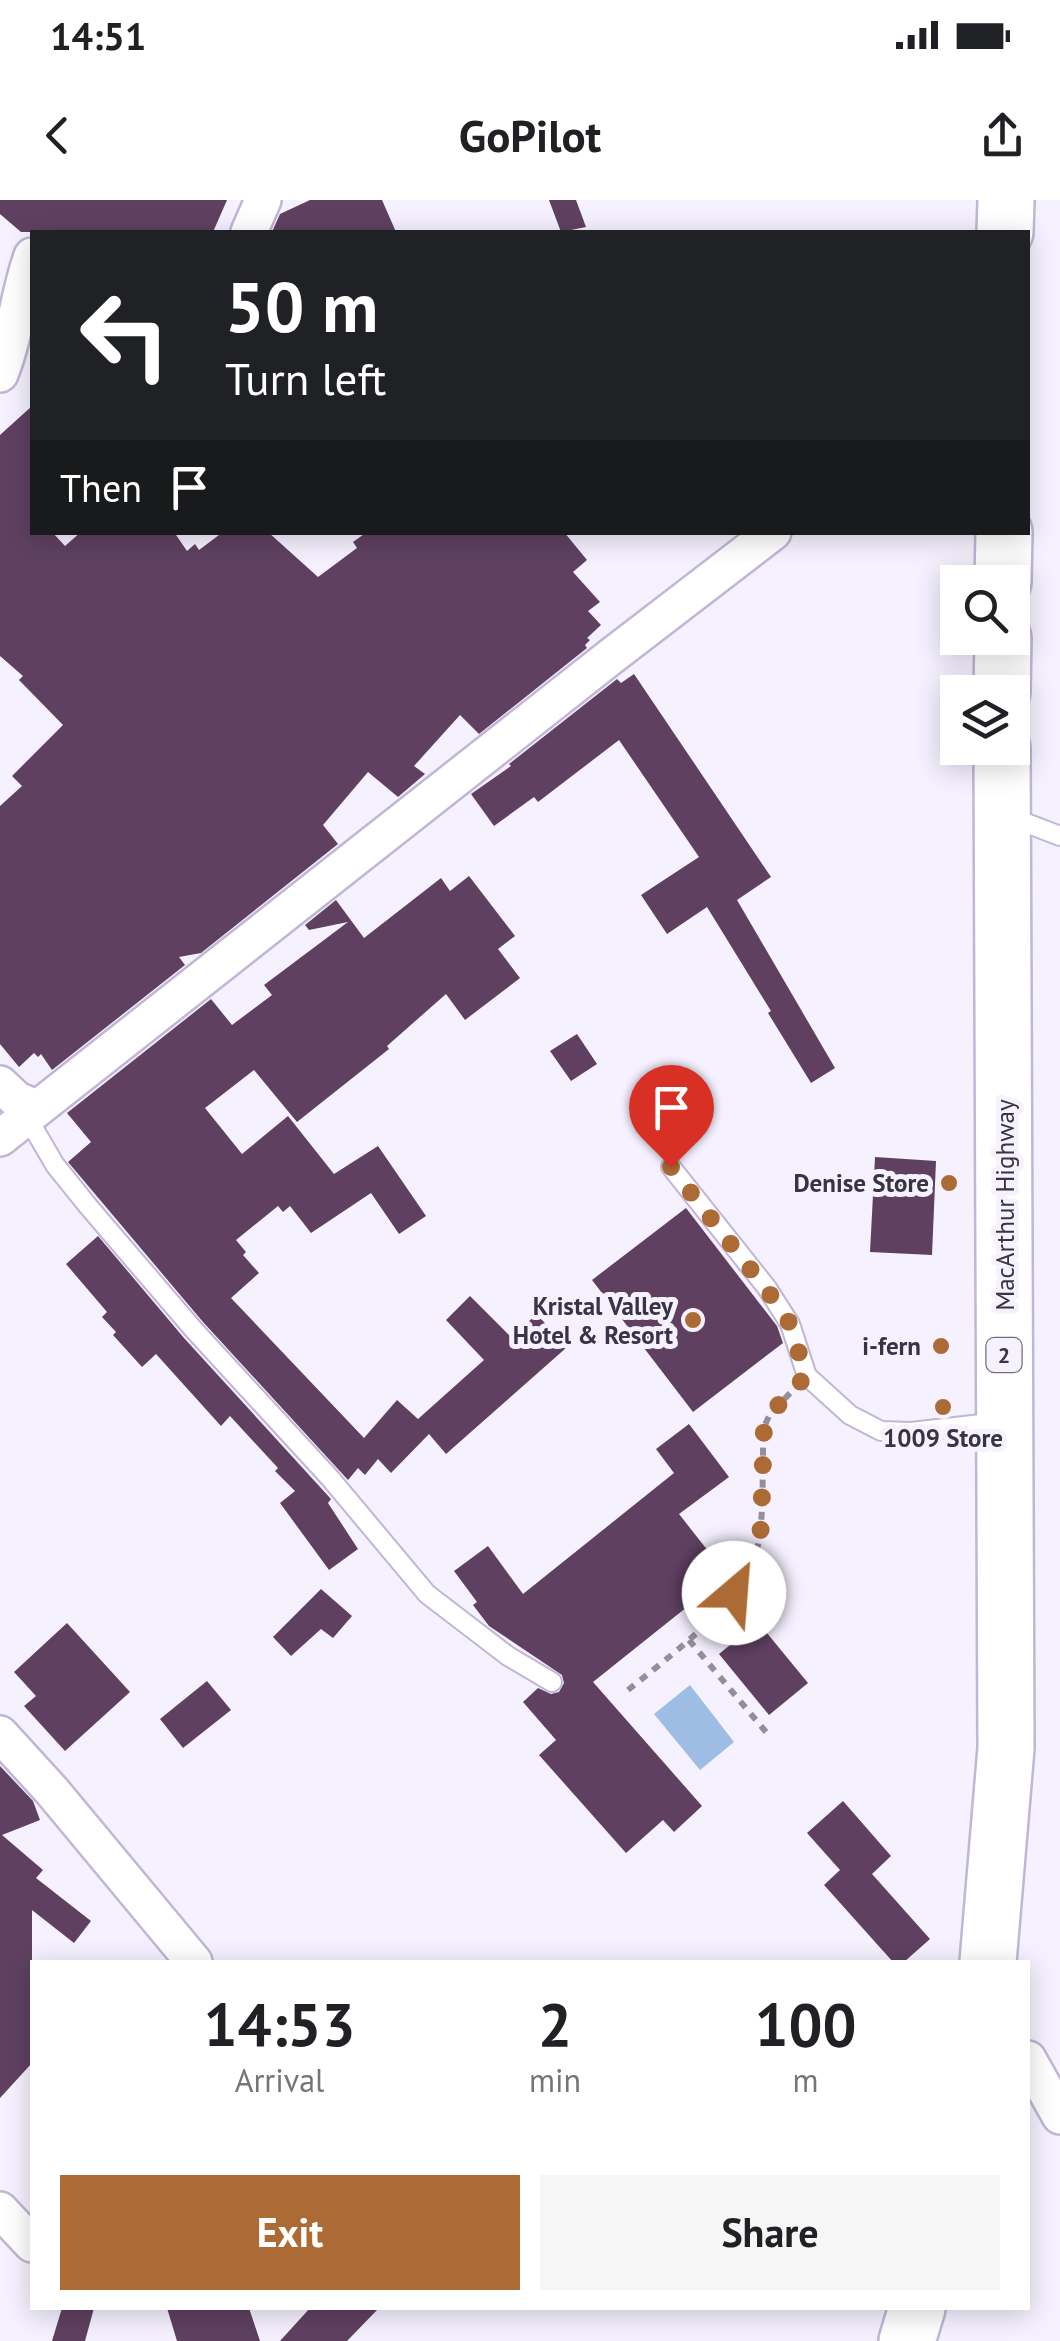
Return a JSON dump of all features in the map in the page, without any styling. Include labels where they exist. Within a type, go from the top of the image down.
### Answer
[{"type":"highway","points":[[1005,230],[1006,200]]},
{"type":"highway","points":[[1003,565],[1004,535]]},
{"type":"highway","name":"MacArthur Highway","points":[[988,1960],[1006,1748],[1002,765]]},
{"type":"highway","points":[[906,2341],[916,2310]]},
{"type":"street","points":[[251,230],[263,200]]},
{"type":"street","points":[[0,374],[13,343],[30,263]]},
{"type":"street","points":[[0,1084],[17,1100],[21,1121],[769,535]]},
{"type":"street","points":[[0,1734],[192,1960]]},
{"type":"street","points":[[1030,2063],[1060,2116]]},
{"type":"street","points":[[0,2210],[30,2242]]},
{"type":"lane","points":[[1003,814],[1060,836]]},
{"type":"lane","points":[[21,1121],[194,1330],[330,1478],[427,1594],[508,1656],[552,1682]]},
{"type":"lane","points":[[671,1167],[767,1288],[790,1324],[806,1376],[850,1415],[881,1432],[1004,1421]]},
{"type":"path","points":[[628,1690],[690,1640],[734,1593],[754,1561],[761,1528],[764,1426],[770,1414],[806,1376]]},
{"type":"path","points":[[690,1640],[771,1738]]},
{"type":"water","points":[[690,1685],[734,1742],[700,1770],[654,1714]]},
{"type":"building","points":[[0,200],[227,200],[214,230],[21,232],[0,214]]},
{"type":"building","points":[[310,200],[382,200],[395,230],[273,230],[280,214]]},
{"type":"building","points":[[549,200],[576,200],[586,227],[560,230]]},
{"type":"building","points":[[30,408],[30,535],[55,535],[65,546],[78,535],[176,535],[187,551],[195,544],[199,550],[219,535],[271,535],[318,577],[357,548],[353,542],[363,535],[566,535],[587,560],[573,572],[600,602],[588,611],[601,625],[587,638],[587,648],[479,734],[460,715],[414,766],[425,774],[398,797],[368,772],[323,825],[338,844],[201,953],[179,957],[185,965],[52,1070],[41,1054],[38,1057],[34,1053],[19,1067],[0,1044],[0,806],[22,786],[12,776],[63,725],[19,680],[23,676],[0,656],[0,435]]},
{"type":"building","points":[[634,674],[771,877],[737,900],[835,1068],[811,1083],[707,907],[667,934],[641,895],[699,857],[619,740],[538,802],[534,797],[494,826],[471,794],[617,679],[621,683]]},
{"type":"building","points":[[469,876],[515,936],[498,949],[520,978],[465,1020],[446,994],[387,1046],[389,1049],[297,1122],[254,1070],[205,1108],[242,1154],[288,1116],[334,1174],[378,1146],[426,1216],[399,1234],[371,1193],[311,1233],[290,1206],[283,1212],[278,1206],[236,1240],[259,1273],[231,1298],[364,1438],[397,1400],[418,1419],[484,1360],[446,1320],[470,1296],[511,1337],[537,1314],[566,1348],[446,1454],[429,1434],[391,1473],[378,1459],[365,1475],[358,1468],[348,1480],[203,1322],[68,1162],[91,1142],[67,1113],[211,999],[232,1025],[272,995],[264,985],[348,922],[309,930],[305,925],[336,900],[364,938],[441,878],[450,891]]},
{"type":"building","points":[[577,1034],[597,1064],[571,1081],[550,1051]]},
{"type":"building","points":[[875,1157],[936,1161],[932,1255],[870,1252]]},
{"type":"building","points":[[686,1208],[777,1326],[783,1343],[693,1412],[592,1280]]},
{"type":"building","points":[[98,1236],[184,1338],[331,1499],[328,1503],[358,1549],[329,1570],[280,1503],[295,1491],[275,1471],[278,1468],[230,1416],[221,1426],[156,1354],[142,1367],[113,1335],[116,1332],[102,1317],[107,1312],[66,1264]]},
{"type":"building","points":[[689,1424],[729,1477],[679,1514],[727,1575],[593,1682],[702,1806],[674,1832],[663,1820],[626,1853],[539,1755],[556,1740],[523,1702],[538,1688],[551,1694],[559,1692],[564,1683],[562,1675],[489,1626],[454,1571],[488,1546],[523,1594],[674,1473],[656,1449]]},
{"type":"building","points":[[321,1589],[352,1616],[333,1638],[321,1629],[291,1656],[273,1637]]},
{"type":"building","points":[[758,1622],[808,1683],[769,1715],[719,1654]]},
{"type":"building","points":[[67,1623],[130,1692],[65,1751],[24,1706],[36,1696],[14,1672]]},
{"type":"building","points":[[207,1681],[231,1710],[183,1748],[160,1719]]},
{"type":"building","points":[[0,1766],[33,1801],[40,1820],[2,1835],[43,1870],[36,1878],[91,1921],[74,1943],[32,1910],[30,2065],[0,2098]]},
{"type":"building","points":[[843,1801],[891,1856],[872,1874],[930,1939],[906,1960],[891,1960],[824,1885],[840,1870],[807,1833]]},
{"type":"building","points":[[61,2310],[93,2310],[85,2341],[52,2341]]},
{"type":"building","points":[[168,2310],[250,2310],[260,2341],[177,2341]]},
{"type":"building","points":[[308,2310],[377,2310],[347,2341],[280,2341]]},
{"type":"place","name":"Denise Store","points":[[949,1183]]},
{"type":"place","name":"Kristal Valley Hotel & Resort","points":[[693,1320]]},
{"type":"place","name":"i-fern","points":[[941,1346]]},
{"type":"place","name":"1009 Store","points":[[943,1407]]},
{"type":"route","points":[[671,1167],[779,1306],[790,1324],[806,1376],[770,1414],[764,1426],[761,1528],[754,1561],[734,1593]]}]
